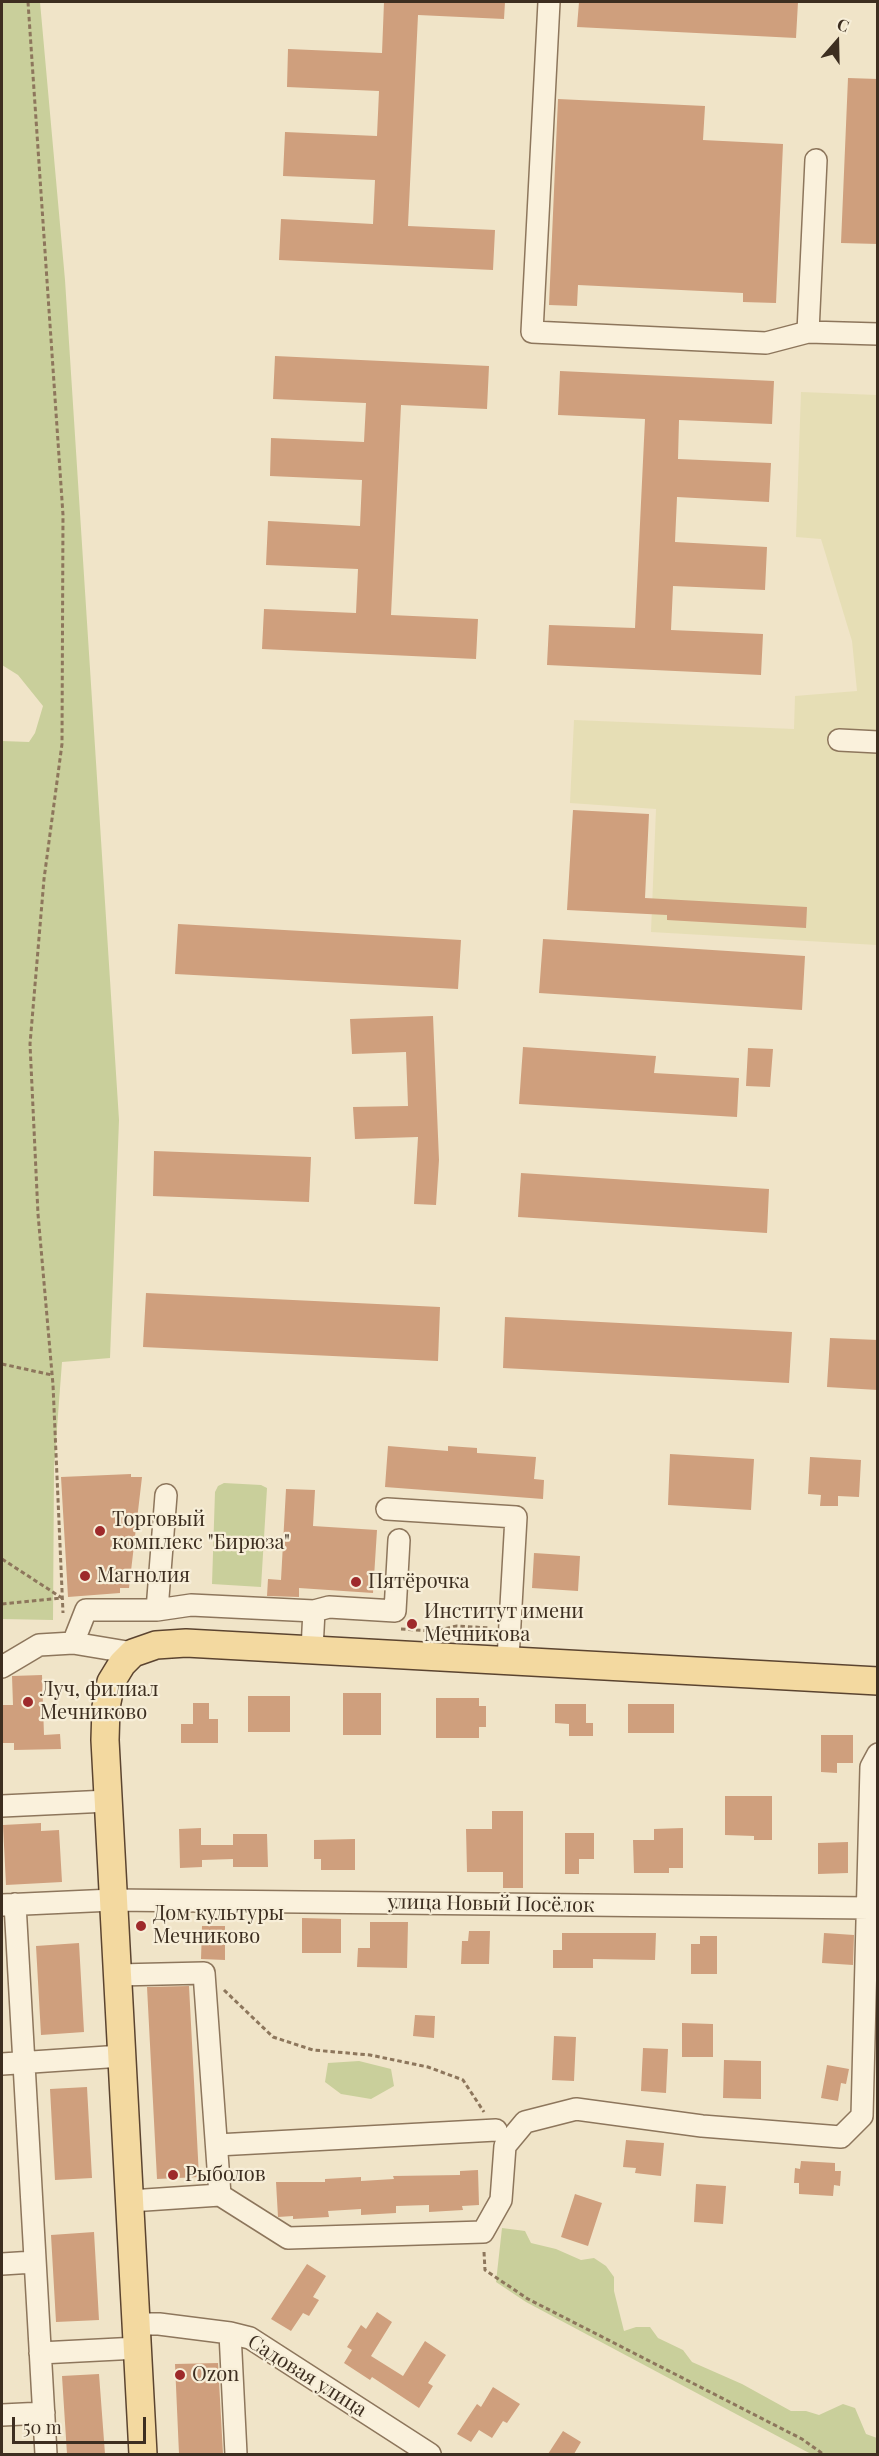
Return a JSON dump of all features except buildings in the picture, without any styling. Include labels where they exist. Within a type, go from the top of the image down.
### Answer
[{"type":"main road","points":[[144,2454],[105,1740],[106,1707],[111,1683],[122,1664],[133,1653],[156,1645],[186,1643],[878,1681]]},
{"type":"street","points":[[549,2],[532,332],[766,343],[808,332],[878,334]]},
{"type":"street","points":[[808,332],[816,160]]},
{"type":"street","points":[[839,740],[878,742]]},
{"type":"street","points":[[157,1610],[166,1495]]},
{"type":"street","points":[[387,1509],[516,1517],[508,1659]]},
{"type":"street","points":[[76,1635],[82,1614],[89,1609],[157,1610],[191,1605],[314,1611],[329,1607],[395,1611],[399,1540]]},
{"type":"street","points":[[312,1649],[314,1611]]},
{"type":"street","points":[[2,1667],[39,1645],[76,1635],[133,1653]]},
{"type":"street","points":[[130,2200],[220,2195],[288,2238],[483,2232],[501,2200],[506,2145],[525,2122],[576,2109],[702,2126],[841,2137],[862,2116],[870,1908],[871,1767],[878,1754]]},
{"type":"street","points":[[2,1806],[108,1801]]},
{"type":"street","name":"улица Новый Посёлок","points":[[8,1904],[113,1900],[870,1908]]},
{"type":"street","points":[[8,1904],[24,2063],[46,2454]]},
{"type":"street","points":[[118,1975],[204,1973],[220,2195]]},
{"type":"street","points":[[2,2064],[122,2056]]},
{"type":"street","points":[[217,2145],[496,2130]]},
{"type":"street","points":[[2,2264],[34,2262]]},
{"type":"street","name":"Садовая улица","points":[[40,2353],[137,2336],[159,2324],[230,2333],[250,2338],[430,2454]]},
{"type":"street","points":[[230,2333],[236,2454]]},
{"type":"street","points":[[2,2415],[44,2413]]},
{"type":"path","points":[[28,2],[63,515],[62,744],[44,879],[30,1044],[38,1214],[52,1375],[63,1617],[76,1635]]},
{"type":"path","points":[[2,1364],[52,1375]]},
{"type":"path","points":[[2,1559],[62,1598]]},
{"type":"path","points":[[2,1604],[62,1598]]},
{"type":"path","points":[[392,1629],[433,1631],[457,1626],[510,1629]]},
{"type":"path","points":[[204,1973],[273,2037],[313,2050],[370,2055],[428,2067],[463,2080],[496,2130]]},
{"type":"path","points":[[483,2232],[485,2270],[528,2300],[802,2439],[823,2454]]},
{"type":"shaded area","points":[[801,392],[877,395],[877,945],[651,932],[656,809],[570,803],[574,720],[794,729],[795,696],[857,691],[852,641],[821,539],[796,537]]},
{"type":"green space","points":[[2,2],[40,2],[65,280],[119,1120],[110,1358],[62,1362],[54,1468],[53,1620],[2,1619],[2,741],[29,742],[35,733],[43,706],[18,675],[2,665]]},
{"type":"green space","points":[[224,1483],[261,1485],[267,1488],[261,1587],[212,1584],[215,1492],[218,1486]]},
{"type":"green space","points":[[359,2061],[391,2069],[394,2086],[371,2099],[341,2094],[325,2082],[328,2063]]},
{"type":"green space","points":[[502,2228],[525,2231],[531,2243],[556,2249],[581,2260],[594,2258],[606,2266],[614,2277],[614,2291],[624,2331],[636,2327],[650,2327],[658,2338],[683,2350],[692,2362],[742,2384],[791,2411],[806,2411],[819,2415],[843,2404],[855,2408],[866,2434],[877,2438],[877,2454],[811,2454],[526,2302],[496,2282]]},
{"type":"place","name":"Торговый комплекс \"Бирюза\"","points":[[100,1531]]},
{"type":"place","name":"Магнолия","points":[[85,1576]]},
{"type":"place","name":"Пятёрочка","points":[[356,1582]]},
{"type":"place","name":"Институт имени Мечникова","points":[[412,1624]]},
{"type":"place","name":"Луч, филиал Мечниково","points":[[28,1702]]},
{"type":"place","name":"Дом культуры Мечниково","points":[[141,1926]]},
{"type":"place","name":"Рыболов","points":[[173,2175]]},
{"type":"place","name":"Ozon","points":[[180,2375]]}]
